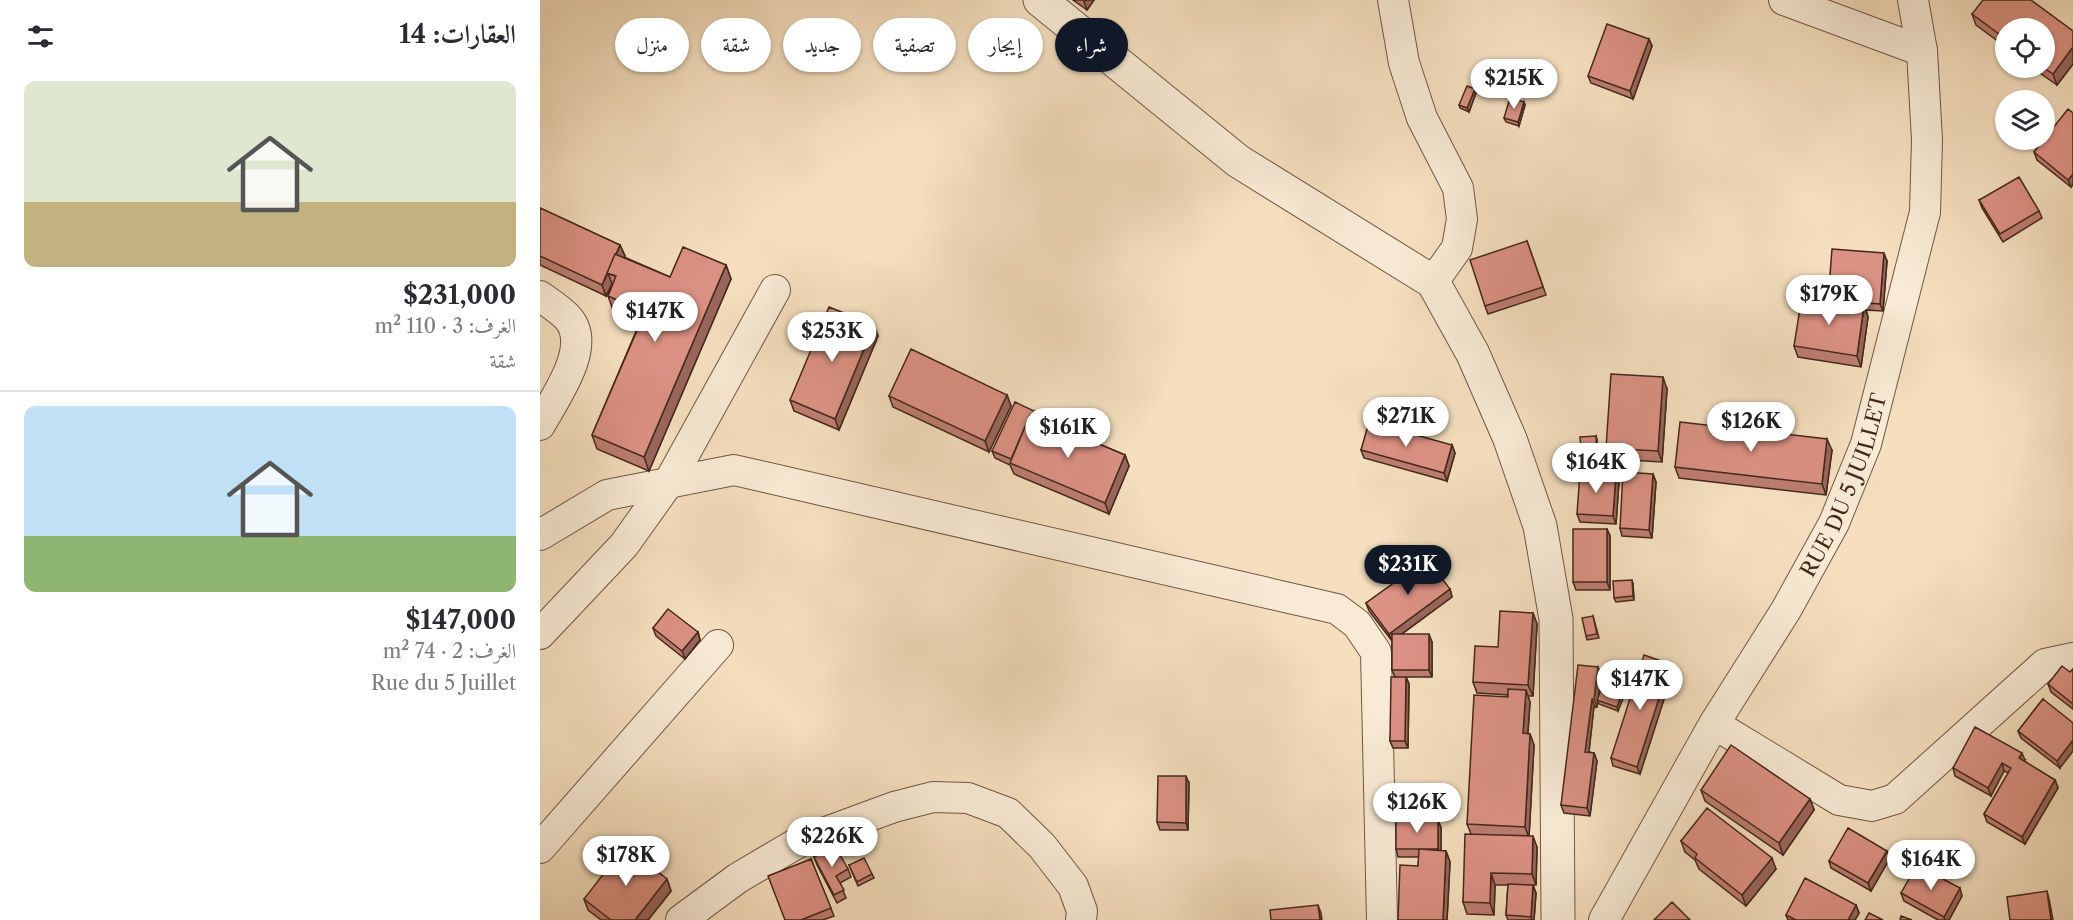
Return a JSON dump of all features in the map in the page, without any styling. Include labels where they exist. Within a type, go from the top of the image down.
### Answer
[{"type":"street","points":[[1040,0],[1238,161],[1433,282],[1473,354],[1506,428],[1540,526],[1556,619],[1558,920]]},
{"type":"street","points":[[1393,0],[1404,63],[1422,118],[1458,188],[1462,219],[1457,248],[1433,282]]},
{"type":"street","points":[[1784,0],[1922,51]]},
{"type":"street","name":"RUE DU 5 JUILLET","points":[[1604,920],[1714,724],[1786,610],[1834,523],[1866,444],[1925,212],[1927,140],[1922,51],[1913,0]]},
{"type":"street","points":[[540,634],[624,545],[669,482],[775,290]]},
{"type":"street","points":[[540,296],[567,317],[576,333],[577,349],[568,374],[540,425]]},
{"type":"street","points":[[540,535],[607,495],[734,470],[1336,609],[1357,624],[1376,652],[1382,920]]},
{"type":"street","points":[[540,848],[718,645]]},
{"type":"street","points":[[1714,724],[1839,800],[1872,806],[1895,799],[2044,664],[2073,658]]},
{"type":"street","points":[[681,920],[738,878],[799,842],[894,807],[933,797],[968,798],[1008,813],[1042,846],[1073,886],[1082,910],[1081,920]]},
{"type":"building","points":[[1983,0],[2031,0],[2073,31],[2073,47],[2055,71],[2055,18],[1995,18],[1995,31],[1972,14]]},
{"type":"building","points":[[1607,24],[1649,39],[1630,91],[1588,76]]},
{"type":"building","points":[[1467,86],[1475,89],[1467,108],[1459,105]]},
{"type":"building","points":[[1510,98],[1524,102],[1518,122],[1504,118]]},
{"type":"building","points":[[2068,109],[2073,113],[2073,174],[2068,180],[2034,152],[2036,150],[2055,150],[2055,125]]},
{"type":"building","points":[[2019,177],[2039,211],[2000,234],[1979,200]]},
{"type":"building","points":[[540,208],[620,245],[602,285],[540,256]]},
{"type":"building","points":[[1527,241],[1543,287],[1485,306],[1470,260]]},
{"type":"building","points":[[683,247],[726,265],[644,457],[592,435],[645,312],[608,296],[616,276],[607,273],[615,254],[670,277]]},
{"type":"building","points":[[1832,249],[1884,253],[1880,304],[1828,300]]},
{"type":"building","points":[[1802,296],[1864,306],[1857,356],[1794,346]]},
{"type":"building","points":[[829,307],[874,325],[835,419],[790,400]]},
{"type":"building","points":[[911,349],[1007,395],[985,441],[889,396]]},
{"type":"building","points":[[1611,374],[1663,377],[1658,451],[1606,448]]},
{"type":"building","points":[[1015,402],[1034,411],[1030,415],[1011,459],[992,451]]},
{"type":"building","points":[[1030,415],[1125,455],[1105,503],[1010,463]]},
{"type":"building","points":[[1369,422],[1452,445],[1444,473],[1361,450]]},
{"type":"building","points":[[1680,422],[1827,439],[1822,484],[1675,467]]},
{"type":"building","points":[[1596,436],[1597,458],[1582,460],[1580,437]]},
{"type":"building","points":[[1580,472],[1616,474],[1613,516],[1577,514]]},
{"type":"building","points":[[1623,472],[1653,474],[1649,530],[1620,528]]},
{"type":"building","points":[[1573,529],[1607,529],[1607,582],[1573,582]]},
{"type":"building","points":[[1427,559],[1450,589],[1389,634],[1366,603]]},
{"type":"building","points":[[1632,580],[1633,596],[1614,598],[1613,581]]},
{"type":"building","points":[[668,609],[698,632],[682,651],[653,628]]},
{"type":"building","points":[[1500,611],[1533,613],[1528,685],[1473,682],[1475,646],[1498,647]]},
{"type":"building","points":[[1593,616],[1597,634],[1586,636],[1582,618]]},
{"type":"building","points":[[1392,634],[1429,634],[1429,670],[1392,670]]},
{"type":"building","points":[[1644,655],[1670,664],[1637,767],[1611,758]]},
{"type":"building","points":[[1578,665],[1598,667],[1585,752],[1594,753],[1587,808],[1561,805]]},
{"type":"building","points":[[2062,666],[2070,672],[2073,669],[2073,704],[2048,684]]},
{"type":"building","points":[[1391,677],[1406,677],[1405,741],[1390,741]]},
{"type":"building","points":[[1606,677],[1625,685],[1617,707],[1597,700]]},
{"type":"building","points":[[1508,689],[1526,690],[1523,733],[1530,734],[1525,827],[1467,824],[1474,695],[1508,697]]},
{"type":"building","points":[[2043,699],[2073,723],[2073,740],[2057,761],[2018,731]]},
{"type":"building","points":[[1975,727],[2022,753],[2019,758],[2055,780],[2022,837],[1984,814],[2011,768],[2002,763],[1988,788],[1953,768]]},
{"type":"building","points":[[1731,745],[1810,799],[1779,843],[1701,790]]},
{"type":"building","points":[[1158,776],[1186,776],[1186,823],[1157,822]]},
{"type":"building","points":[[1707,808],[1772,858],[1742,895],[1695,858],[1697,854],[1681,841]]},
{"type":"building","points":[[1396,820],[1438,820],[1438,849],[1396,849]]},
{"type":"building","points":[[1848,828],[1887,851],[1868,883],[1829,861]]},
{"type":"building","points":[[1465,834],[1533,836],[1532,874],[1491,873],[1490,903],[1463,902]]},
{"type":"building","points":[[625,846],[667,879],[635,920],[611,920],[584,899]]},
{"type":"building","points":[[835,846],[848,869],[836,876],[844,890],[834,895],[814,857]]},
{"type":"building","points":[[1419,849],[1446,851],[1443,920],[1398,920],[1400,865],[1418,866]]},
{"type":"building","points":[[864,858],[872,874],[857,882],[849,865]]},
{"type":"building","points":[[811,859],[831,908],[801,920],[785,920],[768,876]]},
{"type":"building","points":[[1917,865],[1960,888],[1944,917],[1901,893]]},
{"type":"building","points":[[1805,878],[1856,905],[1848,920],[1796,920],[1786,915]]},
{"type":"building","points":[[1508,884],[1533,885],[1531,917],[1506,915]]},
{"type":"building","points":[[2047,891],[2051,920],[2010,920],[2007,897]]},
{"type":"building","points":[[1672,902],[1690,920],[1654,920]]},
{"type":"building","points":[[1318,905],[1320,920],[1271,920],[1270,910]]},
{"type":"building","points":[[1869,913],[1883,920],[1865,920]]},
{"type":"building","points":[[1901,916],[1912,920],[1900,920]]}]
